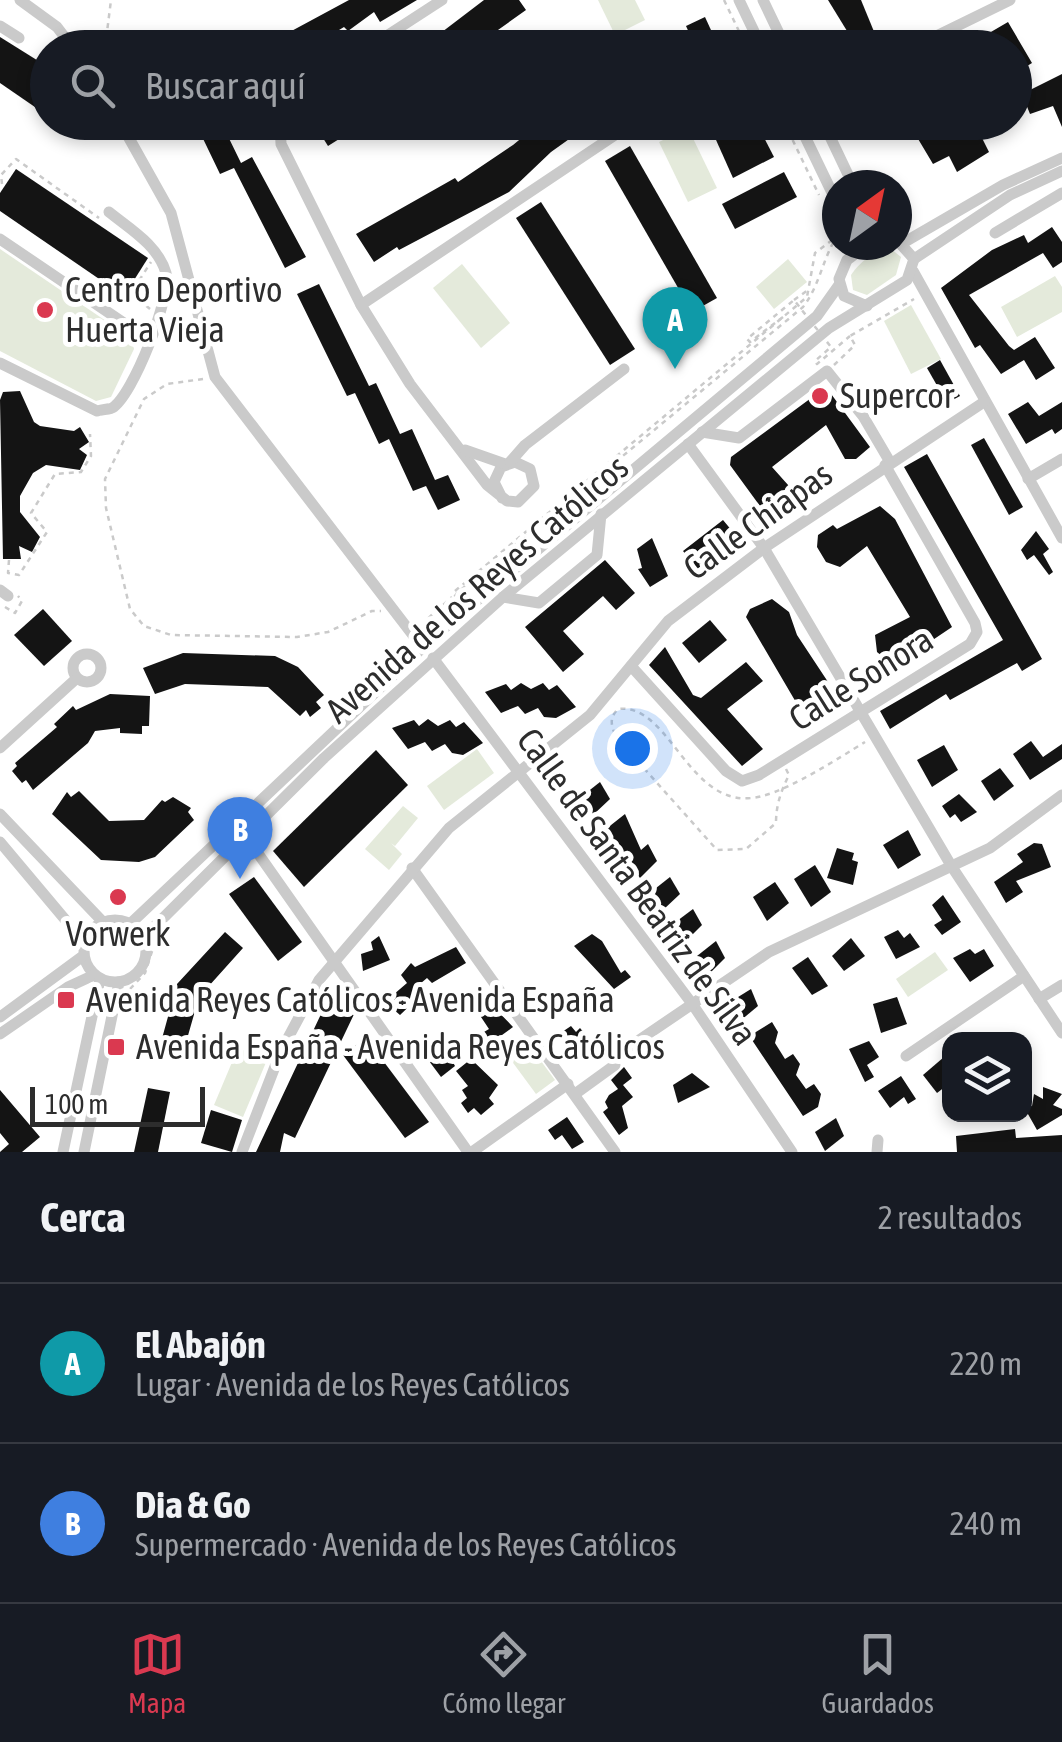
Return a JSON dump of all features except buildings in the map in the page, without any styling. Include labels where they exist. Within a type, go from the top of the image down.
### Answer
[{"type":"street","points":[[20,0],[59,30]]},
{"type":"street","points":[[396,30],[442,0]]},
{"type":"street","points":[[739,0],[753,30]]},
{"type":"street","points":[[763,0],[777,30]]},
{"type":"street","points":[[949,30],[1010,0]]},
{"type":"street","points":[[0,26],[19,38]]},
{"type":"street","points":[[130,140],[171,213],[215,377],[422,647]]},
{"type":"street","points":[[281,140],[361,305],[410,384],[487,485],[502,498],[518,502],[532,492],[533,474],[526,465],[524,445]]},
{"type":"street","points":[[361,305],[608,140]]},
{"type":"street","points":[[807,140],[822,172]]},
{"type":"street","points":[[832,140],[846,170]]},
{"type":"street","points":[[912,236],[1062,158]]},
{"type":"street","name":"Avenida de los Reyes Católicos","points":[[143,938],[245,835],[433,658],[601,514],[829,328],[900,286],[913,265],[1010,195],[1062,171]]},
{"type":"street","points":[[995,233],[1062,193]]},
{"type":"street","points":[[0,363],[97,410],[107,409],[124,394],[162,312],[168,276],[154,249],[103,214]]},
{"type":"street","points":[[0,239],[149,340]]},
{"type":"street","name":"Avenida de los Reyes Católicos","points":[[130,924],[422,647],[817,316],[839,285],[841,270],[849,260]]},
{"type":"street","points":[[910,260],[922,290],[1062,538]]},
{"type":"street","points":[[839,285],[844,296],[868,306]]},
{"type":"street","points":[[502,498],[494,482],[524,445],[624,370]]},
{"type":"street","points":[[702,432],[740,438],[827,372],[863,416],[888,463]]},
{"type":"street","name":"Calle Chiapas","points":[[242,1152],[281,1051],[332,960],[450,828],[590,714],[668,621],[764,548],[984,402]]},
{"type":"street","points":[[688,444],[764,548],[952,867],[1062,1033]]},
{"type":"street","points":[[462,448],[526,465]]},
{"type":"street","points":[[1028,479],[1062,459]]},
{"type":"street","name":"Calle Sonora","points":[[631,666],[726,771],[742,780],[759,775],[970,644],[976,632],[888,463]]},
{"type":"street","points":[[504,597],[539,603],[597,555],[601,514]]},
{"type":"street","name":"Calle de Santa Beatriz de Silva","points":[[433,658],[520,769],[692,1006],[792,1152]]},
{"type":"street","points":[[0,748],[77,678]]},
{"type":"street","points":[[626,1050],[769,952],[990,848],[1062,795]]},
{"type":"street","points":[[0,814],[103,922],[130,924],[143,938],[145,961],[130,979],[119,982],[97,977],[68,987],[0,1034]]},
{"type":"street","points":[[245,835],[470,1152],[615,1066]]},
{"type":"street","points":[[0,842],[84,942]]},
{"type":"street","points":[[412,868],[615,1152]]},
{"type":"street","points":[[63,1152],[97,977],[83,956],[84,942],[103,922]]},
{"type":"street","points":[[0,1017],[83,956]]},
{"type":"street","points":[[906,1056],[1024,976]]},
{"type":"street","points":[[84,1152],[119,982]]},
{"type":"street","points":[[1039,999],[1062,984]]},
{"type":"path","points":[[107,30],[110,0]]},
{"type":"path","points":[[724,0],[738,30]]},
{"type":"path","points":[[792,140],[822,203]]},
{"type":"path","points":[[2,184],[1,175],[16,160],[103,214]]},
{"type":"path","points":[[456,593],[454,589],[808,297],[815,253],[822,247]]},
{"type":"path","points":[[147,251],[154,258],[130,293],[154,314]]},
{"type":"path","points":[[437,634],[425,621],[456,593],[804,308],[817,289],[823,260]]},
{"type":"path","points":[[783,317],[750,342],[747,339],[809,289]]},
{"type":"path","points":[[794,300],[830,347],[817,364],[850,336],[910,302],[922,290]]},
{"type":"path","points":[[827,372],[854,346],[850,336]]},
{"type":"path","points":[[215,377],[167,384],[144,399],[104,479],[106,508],[130,608],[144,626],[170,635],[297,637],[328,632],[372,610],[394,612]]},
{"type":"path","points":[[10,560],[8,573],[19,575],[47,532],[30,512],[55,474],[81,472],[91,456],[90,434]]},
{"type":"path","points":[[783,786],[776,822],[757,844],[733,852],[716,850],[616,737],[612,715],[618,708],[637,711],[722,794],[762,796],[875,736]]},
{"type":"green space","points":[[598,0],[635,0],[645,20],[625,30],[613,30]]},
{"type":"green space","points":[[694,140],[717,188],[688,202],[659,142]]},
{"type":"green space","name":"Centro Deportivo Huerta Vieja","points":[[0,249],[131,338],[134,349],[111,397],[96,401],[0,351]]},
{"type":"green space","points":[[788,259],[807,282],[774,309],[756,287]]},
{"type":"green space","points":[[866,260],[900,260],[896,275],[867,295],[853,290],[851,275]]},
{"type":"green space","points":[[462,264],[510,323],[481,348],[433,288]]},
{"type":"green space","points":[[1055,276],[1062,287],[1062,312],[1017,337],[1001,307]]},
{"type":"green space","points":[[911,305],[941,359],[911,374],[884,321]]},
{"type":"green space","points":[[477,749],[494,773],[444,810],[427,786]]},
{"type":"green space","points":[[403,806],[418,818],[395,846],[391,843],[402,854],[389,870],[365,849]]},
{"type":"green space","points":[[935,952],[948,970],[908,997],[896,979]]},
{"type":"green space","points":[[524,1038],[555,1080],[536,1094],[505,1052]]},
{"type":"green space","points":[[238,1048],[267,1060],[243,1117],[214,1105]]},
{"type":"place","name":"Centro Deportivo Huerta Vieja","points":[[45,310]]},
{"type":"place","name":"El Abajón","points":[[675,369]]},
{"type":"place","name":"Supercor","points":[[820,396]]},
{"type":"place","name":"Dia & Go","points":[[240,879]]},
{"type":"place","name":"Vorwerk","points":[[118,897]]},
{"type":"place","name":"Avenida Reyes Católicos - Avenida España","points":[[66,1000]]},
{"type":"place","name":"Avenida España - Avenida Reyes Católicos","points":[[116,1047]]}]
